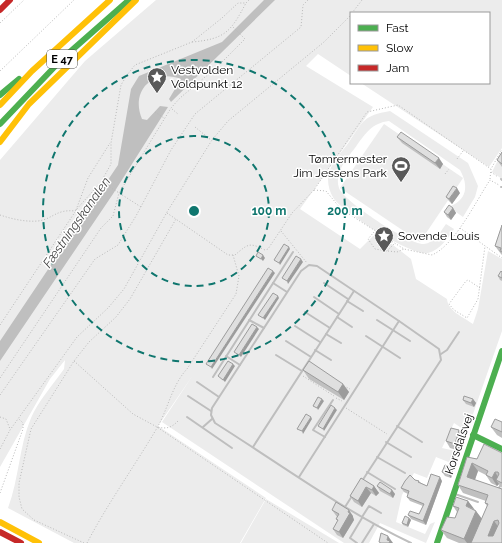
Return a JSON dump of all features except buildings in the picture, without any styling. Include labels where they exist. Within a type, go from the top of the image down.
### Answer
[{"type":"main road","points":[[0,10],[10,0]]},
{"type":"main road","name":"E 47","points":[[0,105],[32,71],[110,0]]},
{"type":"main road","name":"E 47","points":[[0,124],[63,58],[129,0]]},
{"type":"main road","points":[[0,142],[29,104],[136,0]]},
{"type":"main road","points":[[0,95],[8,87],[32,71]]},
{"type":"main road","name":"Korsdalsvej","points":[[437,543],[502,351]]},
{"type":"main road","points":[[473,435],[502,449]]},
{"type":"main road","points":[[0,522],[39,543]]},
{"type":"main road","points":[[0,532],[21,543]]},
{"type":"lane","points":[[212,377],[293,252]]},
{"type":"lane","points":[[360,484],[386,442],[441,360],[441,354],[439,348],[432,343],[317,266],[308,265],[301,271],[219,397],[212,411],[212,418],[216,423],[345,507],[386,531],[411,543]]},
{"type":"lane","points":[[273,283],[287,292]]},
{"type":"lane","points":[[324,283],[363,311]]},
{"type":"lane","points":[[253,447],[354,291]]},
{"type":"lane","points":[[314,297],[339,314]]},
{"type":"lane","points":[[305,312],[330,328]]},
{"type":"lane","points":[[337,317],[352,328]]},
{"type":"lane","points":[[249,320],[264,328]]},
{"type":"lane","points":[[377,320],[410,341]]},
{"type":"lane","points":[[299,477],[399,321]]},
{"type":"lane","points":[[295,326],[320,342]]},
{"type":"lane","points":[[441,354],[447,350],[459,332]]},
{"type":"lane","points":[[326,334],[341,343]]},
{"type":"lane","points":[[366,336],[400,358]]},
{"type":"lane","points":[[286,340],[311,357]]},
{"type":"lane","points":[[315,350],[330,360]]},
{"type":"lane","points":[[276,355],[302,371]]},
{"type":"lane","points":[[226,356],[240,365]]},
{"type":"lane","points":[[196,382],[219,397]]},
{"type":"lane","points":[[188,396],[212,411]]},
{"type":"lane","points":[[311,434],[332,400]]},
{"type":"lane","points":[[187,417],[232,448]]},
{"type":"lane","points":[[202,428],[212,418]]},
{"type":"lane","points":[[397,426],[422,442]]},
{"type":"lane","points":[[313,430],[325,437]]},
{"type":"lane","points":[[386,442],[411,457]]},
{"type":"lane","points":[[377,457],[405,473]]},
{"type":"lane","points":[[367,472],[395,489]]},
{"type":"lane","points":[[499,488],[502,482]]},
{"type":"lane","points":[[454,493],[478,502]]},
{"type":"lane","points":[[345,507],[352,495]]},
{"type":"lane","points":[[357,543],[350,538],[369,506],[381,514]]},
{"type":"lane","points":[[362,543],[374,524]]},
{"type":"lane","points":[[383,537],[386,531]]},
{"type":"path","points":[[0,23],[24,0]]},
{"type":"path","points":[[0,71],[74,0]]},
{"type":"path","points":[[0,325],[75,211],[101,182],[111,164],[111,143],[121,85],[127,75],[135,65],[192,42],[212,40],[233,27],[249,0]]},
{"type":"path","points":[[0,395],[95,259],[118,245],[141,207],[171,150],[195,114],[301,27],[303,5],[308,0]]},
{"type":"path","points":[[353,12],[362,0]]},
{"type":"path","points":[[192,42],[238,3],[246,3]]},
{"type":"path","points":[[0,449],[10,430],[77,337],[108,308],[124,289],[167,212],[212,140],[228,121],[324,42],[350,16]]},
{"type":"path","points":[[0,378],[101,228],[113,216],[119,193],[134,171],[171,108],[180,98],[217,68],[245,39],[233,27]]},
{"type":"path","points":[[233,255],[247,245],[253,244],[264,250],[268,249],[292,213],[314,190],[367,112],[398,105],[491,169]]},
{"type":"path","points":[[171,108],[178,114]]},
{"type":"path","points":[[155,112],[164,118]]},
{"type":"path","points":[[195,127],[212,140]]},
{"type":"path","points":[[75,211],[88,178],[111,143]]},
{"type":"path","points":[[314,190],[326,191],[341,209],[404,249],[411,252],[432,255],[445,248],[460,227],[490,180],[491,169],[502,149]]},
{"type":"path","points":[[457,159],[464,150]]},
{"type":"path","points":[[498,156],[502,159]]},
{"type":"path","points":[[445,174],[449,169]]},
{"type":"path","points":[[490,172],[502,179]]},
{"type":"path","points":[[490,180],[502,187]]},
{"type":"path","points":[[101,182],[141,207]]},
{"type":"path","points":[[0,215],[14,220],[39,221],[63,210],[75,211]]},
{"type":"path","points":[[167,212],[228,254],[233,255]]},
{"type":"path","points":[[84,543],[28,516],[22,509],[19,497],[19,483],[32,429],[74,361],[89,342],[116,317],[130,299],[176,219]]},
{"type":"path","points":[[460,227],[502,258]]},
{"type":"path","points":[[280,230],[308,265]]},
{"type":"path","points":[[375,231],[368,239],[371,246],[378,250],[397,252],[404,249]]},
{"type":"path","points":[[387,251],[394,243]]},
{"type":"path","points":[[480,288],[468,280],[466,281],[449,304],[454,310],[467,318],[478,299],[480,288],[485,246]]},
{"type":"path","points":[[87,543],[104,510],[157,427],[172,398],[179,378],[187,369],[236,294],[239,276],[233,255]]},
{"type":"path","points":[[74,361],[129,411],[157,427],[328,543]]},
{"type":"path","points":[[300,374],[346,404]]},
{"type":"path","points":[[340,383],[354,392]]},
{"type":"path","points":[[344,407],[390,436]]},
{"type":"path","points":[[0,417],[6,419],[10,430]]},
{"type":"path","points":[[0,493],[23,429],[23,423],[19,419]]},
{"type":"path","points":[[157,427],[166,429],[172,427],[178,421]]},
{"type":"shaded area","points":[[156,0],[502,0],[502,148],[489,167],[363,84],[490,84],[490,12],[350,12],[350,75],[318,54],[306,66],[373,107],[300,209],[360,249],[373,236],[384,238],[411,259],[416,279],[447,299],[453,310],[473,324],[478,309],[488,251],[502,259],[502,331],[465,437],[463,429],[454,423],[442,448],[460,452],[456,465],[436,457],[427,478],[414,473],[402,495],[396,522],[425,534],[430,524],[435,522],[426,543],[380,523],[369,543],[344,543],[162,422],[193,375],[158,426],[266,498],[240,543],[74,543],[8,508],[15,486],[24,440],[31,418],[41,400],[64,369],[65,360],[50,379],[0,467],[0,160],[85,61]]},
{"type":"shaded area","points":[[264,0],[275,0],[171,102],[169,99],[181,79],[171,76],[161,77],[153,79],[146,84],[139,99],[139,109],[142,119],[147,120],[160,106],[168,107],[113,194],[0,361],[0,341],[118,165],[131,89],[139,76],[222,42]]},
{"type":"shaded area","points":[[390,111],[468,163],[478,186],[475,197],[463,217],[449,207],[460,201],[465,192],[465,182],[460,170],[389,121],[374,126],[360,141],[340,170],[338,176],[339,188],[343,194],[364,212],[405,238],[416,242],[424,244],[428,243],[437,236],[446,224],[454,229],[440,246],[428,253],[407,248],[364,223],[334,199],[328,184],[330,169],[361,124],[369,117]]},
{"type":"shaded area","name":"Tømrermester Jim Jessens Park","points":[[384,124],[463,178],[420,242],[340,188]]},
{"type":"shaded area","points":[[499,158],[502,166],[502,179],[492,172]]},
{"type":"shaded area","points":[[266,499],[339,543],[241,543]]},
{"type":"traffic: fast","points":[[0,124],[63,58],[129,0]]},
{"type":"traffic: fast","points":[[0,95],[19,79]]},
{"type":"traffic: fast","points":[[437,543],[502,351]]},
{"type":"traffic: fast","points":[[473,435],[502,449]]},
{"type":"traffic: slow","points":[[0,105],[32,71],[110,0]]},
{"type":"traffic: slow","points":[[0,142],[29,104],[136,0]]},
{"type":"traffic: slow","points":[[0,522],[39,543]]},
{"type":"traffic: jam","points":[[0,10],[10,0]]},
{"type":"traffic: jam","points":[[0,532],[21,543]]},
{"type":"place","name":"Vestvolden Voldpunkt 12","points":[[157,94]]},
{"type":"place","name":"Tømrermester Jim Jessens Park","points":[[401,183]]},
{"type":"place","name":"Sovende Louis","points":[[384,253]]},
{"type":"water label","name":"Fæstningskanalen","points":[[76,222]]}]
